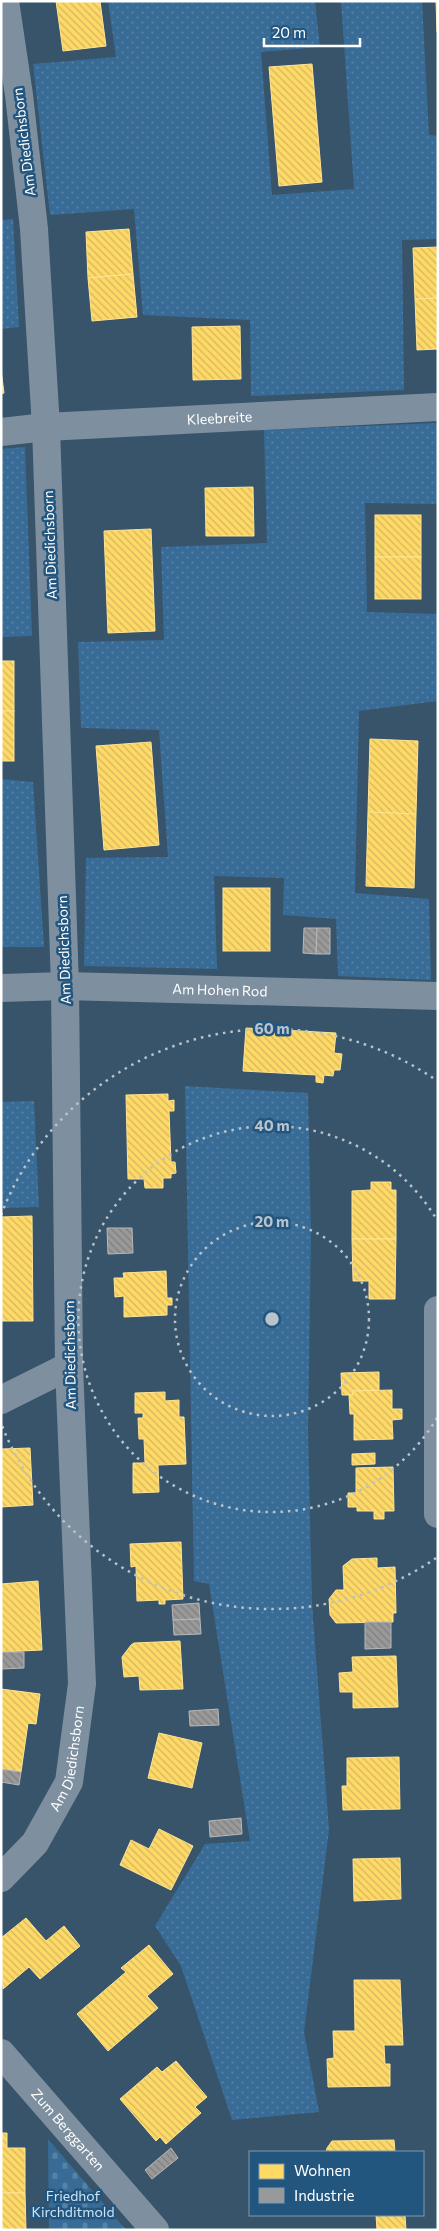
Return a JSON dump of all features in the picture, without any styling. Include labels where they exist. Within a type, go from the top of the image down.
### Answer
[{"type":"street","name":"Am Diedichsborn","points":[[1,1878],[35,1843],[69,1782],[82,1684],[69,1366],[66,986],[46,427],[34,229],[19,95],[5,1]]},
{"type":"street","name":"Kleebreite","points":[[1,432],[46,427],[438,407]]},
{"type":"street","name":"Am Hohen Rod","points":[[1,988],[66,986],[438,996]]},
{"type":"street","points":[[438,1310],[438,1514]]},
{"type":"street","points":[[1,1400],[69,1366]]},
{"type":"street","name":"Zum Berggarten","points":[[1,2053],[155,2230]]},
{"type":"green space","points":[[108,1],[315,1],[320,47],[261,52],[272,195],[354,189],[341,1],[422,1],[429,135],[438,136],[438,239],[402,240],[404,390],[251,396],[250,320],[143,315],[134,209],[50,215],[33,64],[116,57]]},
{"type":"green space","points":[[13,219],[19,327],[1,329],[1,220]]},
{"type":"green space","points":[[438,423],[438,504],[365,503],[367,612],[438,614],[438,701],[359,711],[355,893],[429,899],[431,980],[338,976],[336,919],[283,915],[284,878],[214,876],[217,969],[84,966],[86,858],[168,857],[159,730],[81,728],[78,642],[164,640],[161,547],[267,543],[264,430]]},
{"type":"green space","points":[[25,447],[32,636],[1,637],[1,449]]},
{"type":"green space","points":[[1,779],[33,782],[44,947],[1,947]]},
{"type":"green space","points":[[185,1086],[308,1093],[311,1236],[308,1430],[312,1603],[329,1830],[304,2032],[319,2112],[232,2120],[181,1966],[155,1926],[205,1844],[250,1841],[209,1584],[194,1581]]},
{"type":"green space","points":[[34,1101],[39,1207],[1,1208],[1,1102]]},
{"type":"green space","name":"Friedhof Kirchditmold","points":[[48,2139],[126,2230],[49,2230]]},
{"type":"building: Wohnen","points":[[56,1],[100,1],[106,46],[63,51]]},
{"type":"building: Wohnen","points":[[436,1],[438,1],[438,32],[437,32]]},
{"type":"building: Wohnen","points":[[312,64],[322,182],[279,186],[269,67]]},
{"type":"building: Wohnen","points":[[129,229],[133,274],[88,278],[86,232]]},
{"type":"building: Wohnen","points":[[438,247],[438,298],[415,299],[413,248]]},
{"type":"building: Wohnen","points":[[133,274],[137,317],[92,321],[88,278]]},
{"type":"building: Wohnen","points":[[438,298],[438,349],[417,350],[415,299]]},
{"type":"building: Wohnen","points":[[240,326],[241,379],[193,380],[192,327]]},
{"type":"building: Wohnen","points":[[1,370],[4,393],[1,394]]},
{"type":"building: Wohnen","points":[[253,487],[254,536],[206,536],[205,488]]},
{"type":"building: Wohnen","points":[[375,515],[421,515],[421,557],[375,557]]},
{"type":"building: Wohnen","points":[[151,529],[155,631],[108,633],[104,531]]},
{"type":"building: Wohnen","points":[[375,557],[421,557],[421,599],[375,599]]},
{"type":"building: Wohnen","points":[[1,661],[14,661],[14,711],[1,711]]},
{"type":"building: Wohnen","points":[[1,711],[14,711],[14,761],[1,761]]},
{"type":"building: Wohnen","points":[[370,739],[418,741],[416,814],[368,812]]},
{"type":"building: Wohnen","points":[[151,742],[159,845],[104,850],[96,746]]},
{"type":"building: Wohnen","points":[[368,812],[416,814],[414,888],[366,886]]},
{"type":"building: Wohnen","points":[[223,888],[270,888],[270,951],[223,951]]},
{"type":"building: Wohnen","points":[[246,1028],[336,1033],[334,1053],[342,1054],[340,1070],[334,1070],[333,1076],[324,1075],[323,1083],[316,1082],[316,1075],[243,1071]]},
{"type":"building: Wohnen","points":[[168,1094],[168,1101],[174,1100],[174,1111],[169,1111],[171,1162],[175,1162],[176,1173],[171,1174],[171,1178],[163,1178],[163,1188],[145,1188],[144,1179],[128,1179],[126,1095]]},
{"type":"building: Wohnen","points":[[371,1182],[391,1182],[391,1190],[396,1190],[396,1239],[352,1239],[352,1191],[371,1190]]},
{"type":"building: Wohnen","points":[[32,1216],[33,1321],[1,1321],[1,1217]]},
{"type":"building: Wohnen","points":[[352,1239],[396,1239],[395,1299],[369,1299],[369,1281],[353,1281]]},
{"type":"building: Wohnen","points":[[166,1271],[167,1298],[172,1298],[172,1305],[167,1305],[167,1315],[124,1317],[124,1296],[115,1297],[114,1278],[124,1278],[123,1273]]},
{"type":"building: Wohnen","points":[[379,1372],[379,1390],[353,1391],[353,1395],[342,1395],[341,1373]]},
{"type":"building: Wohnen","points":[[392,1390],[392,1409],[402,1409],[402,1419],[392,1420],[393,1439],[354,1440],[354,1414],[350,1414],[349,1395],[353,1395],[353,1391]]},
{"type":"building: Wohnen","points":[[165,1392],[165,1401],[179,1400],[179,1417],[184,1417],[186,1464],[158,1465],[159,1492],[133,1493],[133,1463],[145,1463],[144,1439],[139,1439],[138,1418],[143,1418],[143,1413],[135,1413],[135,1393]]},
{"type":"building: Wohnen","points":[[30,1448],[33,1505],[1,1507],[1,1449]]},
{"type":"building: Wohnen","points":[[375,1453],[375,1464],[352,1465],[352,1454]]},
{"type":"building: Wohnen","points":[[393,1467],[394,1511],[384,1511],[384,1519],[374,1519],[374,1511],[357,1511],[357,1507],[348,1507],[348,1493],[356,1493],[356,1468]]},
{"type":"building: Wohnen","points":[[181,1542],[183,1599],[165,1600],[165,1604],[159,1604],[159,1600],[137,1601],[136,1566],[131,1567],[130,1544]]},
{"type":"building: Wohnen","points":[[377,1558],[377,1568],[395,1567],[396,1613],[393,1613],[393,1622],[336,1623],[330,1615],[329,1599],[336,1590],[344,1590],[343,1566],[352,1559]]},
{"type":"building: Wohnen","points":[[38,1581],[42,1650],[1,1652],[1,1584]]},
{"type":"building: Wohnen","points":[[180,1641],[183,1689],[140,1690],[139,1676],[124,1677],[122,1657],[134,1643]]},
{"type":"building: Wohnen","points":[[396,1656],[398,1707],[353,1708],[353,1692],[340,1692],[339,1673],[353,1672],[352,1657]]},
{"type":"building: Wohnen","points":[[1,1689],[40,1694],[36,1724],[28,1723],[21,1772],[1,1769]]},
{"type":"building: Wohnen","points":[[159,1733],[202,1743],[192,1788],[148,1778]]},
{"type":"building: Wohnen","points":[[399,1757],[400,1809],[343,1810],[342,1786],[347,1786],[347,1758]]},
{"type":"building: Wohnen","points":[[159,1829],[193,1846],[171,1890],[120,1865],[131,1840],[149,1849]]},
{"type":"building: Wohnen","points":[[400,1858],[401,1899],[354,1901],[353,1859]]},
{"type":"building: Wohnen","points":[[26,1918],[46,1941],[64,1926],[80,1946],[40,1979],[29,1967],[3,1989],[1,1938]]},
{"type":"building: Wohnen","points":[[149,1945],[173,1974],[147,1996],[158,2008],[108,2051],[77,2014],[126,1972],[121,1968]]},
{"type":"building: Wohnen","points":[[354,1980],[400,1980],[403,2045],[384,2045],[385,2064],[390,2064],[390,2086],[328,2087],[327,2059],[334,2058],[333,2031],[355,2031]]},
{"type":"building: Wohnen","points":[[176,2061],[207,2097],[195,2107],[201,2113],[166,2144],[160,2137],[156,2141],[120,2099],[157,2067],[162,2072]]},
{"type":"building: Wohnen","points":[[1,2133],[7,2133],[7,2148],[25,2148],[25,2193],[1,2193]]},
{"type":"building: Wohnen","points":[[394,2140],[395,2151],[326,2151],[332,2141]]},
{"type":"building: Wohnen","points":[[1,2193],[25,2193],[26,2230],[1,2230]]},
{"type":"building: Wohnen","points":[[376,2216],[405,2216],[406,2230],[377,2230]]},
{"type":"building: Industrie","points":[[304,928],[317,928],[316,954],[303,953]]},
{"type":"building: Industrie","points":[[317,928],[330,928],[330,954],[316,954]]},
{"type":"building: Industrie","points":[[107,1228],[132,1228],[133,1253],[108,1254]]},
{"type":"building: Industrie","points":[[199,1603],[200,1619],[173,1620],[172,1605]]},
{"type":"building: Industrie","points":[[200,1619],[201,1634],[174,1635],[173,1620]]},
{"type":"building: Industrie","points":[[365,1622],[391,1622],[391,1648],[365,1649]]},
{"type":"building: Industrie","points":[[1,1652],[24,1652],[24,1668],[1,1669]]},
{"type":"building: Industrie","points":[[218,1709],[219,1725],[190,1726],[189,1711]]},
{"type":"building: Industrie","points":[[1,1769],[21,1772],[19,1785],[1,1782]]},
{"type":"building: Industrie","points":[[241,1818],[242,1834],[210,1837],[209,1821]]},
{"type":"building: Industrie","points":[[171,2148],[178,2158],[152,2179],[145,2170]]}]
